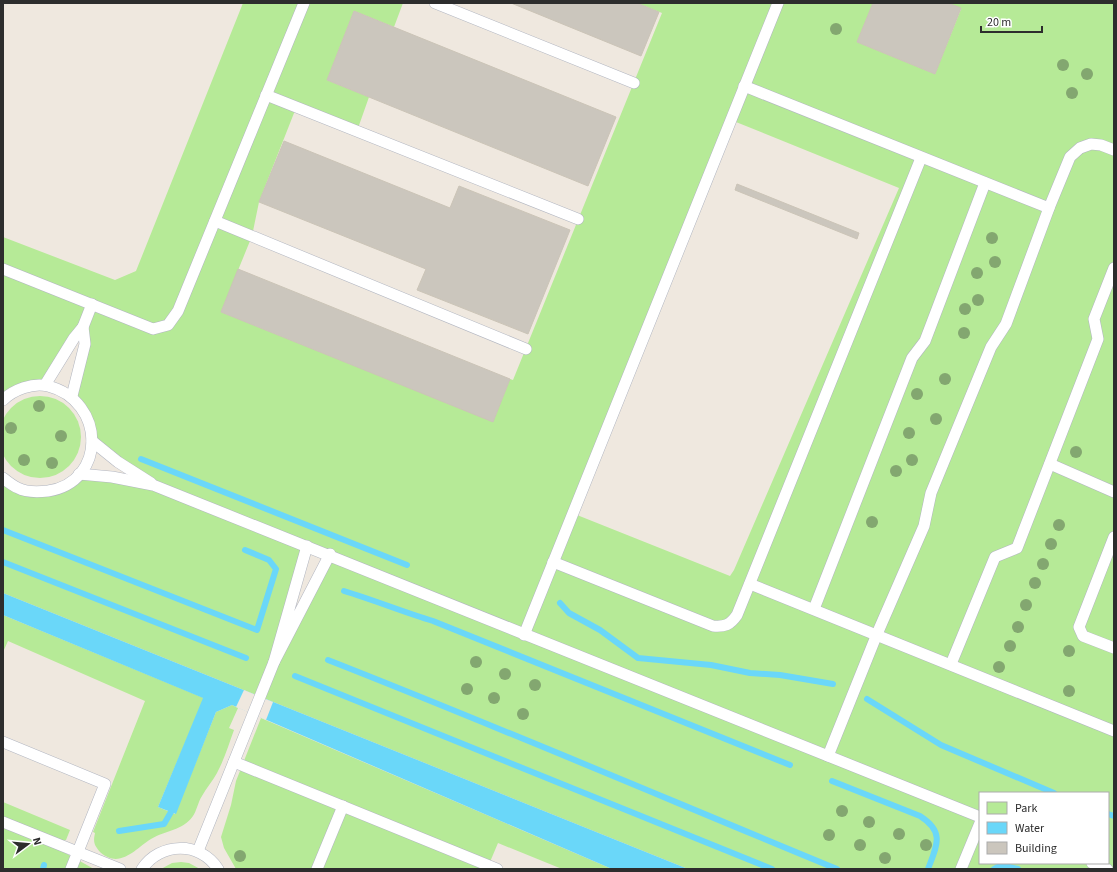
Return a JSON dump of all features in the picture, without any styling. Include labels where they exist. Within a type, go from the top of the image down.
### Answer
[{"type":"lane","points":[[3,269],[153,329],[168,325],[178,310],[304,3]]},
{"type":"lane","points":[[435,3],[634,83]]},
{"type":"lane","points":[[524,635],[778,3]]},
{"type":"lane","points":[[744,86],[1049,208]]},
{"type":"lane","points":[[266,96],[578,219]]},
{"type":"lane","points":[[828,756],[877,634],[924,526],[931,493],[990,347],[1006,324],[1049,208],[1070,157],[1080,148],[1091,144],[1101,145],[1114,150]]},
{"type":"lane","points":[[553,562],[713,626],[723,627],[730,624],[737,615],[750,584],[921,158]]},
{"type":"lane","points":[[814,609],[912,358],[925,341],[985,183]]},
{"type":"lane","points":[[215,221],[526,349]]},
{"type":"lane","points":[[951,664],[995,557],[1017,548],[1098,339],[1094,318],[1114,268]]},
{"type":"lane","points":[[45,385],[74,338],[83,327],[92,304]]},
{"type":"lane","points":[[72,396],[85,344],[83,327]]},
{"type":"lane","points":[[3,400],[8,395],[26,387],[45,385],[59,389],[72,396],[84,411],[92,428],[92,447],[86,466],[74,480],[57,490],[38,493],[19,489],[3,478]]},
{"type":"lane","points":[[92,441],[118,462],[153,485]]},
{"type":"lane","points":[[1050,464],[1114,492]]},
{"type":"lane","points":[[79,474],[112,477],[153,485],[330,554],[524,635],[979,817]]},
{"type":"lane","points":[[1114,537],[1080,627],[1083,636],[1114,648]]},
{"type":"lane","points":[[274,662],[308,546]]},
{"type":"lane","points":[[198,851],[274,662],[330,554]]},
{"type":"lane","points":[[750,584],[1114,731]]},
{"type":"lane","points":[[3,742],[105,784],[71,869]]},
{"type":"lane","points":[[234,762],[497,869]]},
{"type":"lane","points":[[317,869],[343,806]]},
{"type":"lane","points":[[3,822],[120,869]]},
{"type":"lane","points":[[961,869],[979,825]]},
{"type":"lane","points":[[142,869],[148,861],[162,851],[180,848],[198,851],[213,861],[218,869]]},
{"type":"lane","points":[[1094,864],[1107,869]]},
{"type":"green space","points":[[243,3],[403,3],[394,27],[354,11],[327,80],[369,97],[357,131],[296,108],[259,202],[252,236],[221,312],[493,421],[510,379],[513,380],[662,13],[637,3],[873,3],[857,42],[935,74],[961,9],[948,3],[1114,3],[1114,869],[688,869],[3,593],[3,478],[38,493],[79,474],[152,484],[92,441],[72,396],[83,328],[45,385],[3,400],[3,237],[115,280],[136,271]],"holes":[[[731,120],[899,188],[734,570],[730,576],[572,513]],[[308,546],[329,555],[275,659]]]},
{"type":"green space","points":[[40,396],[56,399],[69,408],[78,421],[81,437],[78,453],[69,466],[56,475],[40,478],[24,475],[11,466],[2,453],[-1,437],[2,421],[11,408],[24,399]]},
{"type":"green space","points":[[3,615],[204,698],[158,807],[175,814],[216,712],[232,705],[238,708],[229,728],[234,730],[222,763],[205,790],[193,816],[189,821],[184,825],[151,839],[127,856],[114,859],[107,857],[100,852],[94,843],[95,833],[93,832],[145,701],[8,641],[3,652]]},
{"type":"green space","points":[[261,718],[612,869],[562,869],[498,843],[487,869],[236,869],[224,848],[221,837],[231,805],[236,781]]},
{"type":"green space","points":[[3,802],[70,830],[66,840],[55,842],[60,850],[94,869],[3,869]]},
{"type":"green space","points":[[172,863],[189,863],[200,869],[161,869]]},
{"type":"water","points":[[3,593],[688,869],[612,869],[232,705],[216,712],[176,814],[158,807],[203,698],[3,615]]},
{"type":"pier","points":[[244,690],[273,702],[266,720],[236,707]]},
{"type":"building","points":[[511,3],[637,3],[659,12],[641,56]]},
{"type":"building","points":[[873,3],[948,3],[961,8],[935,74],[857,42]]},
{"type":"building","points":[[354,11],[616,117],[588,186],[327,80]]},
{"type":"building","points":[[284,141],[450,208],[459,186],[570,230],[528,334],[417,290],[426,269],[259,202]]},
{"type":"building","points":[[737,184],[859,233],[857,239],[735,190]]},
{"type":"building","points":[[238,269],[510,379],[493,422],[221,312]]},
{"type":"waterway","points":[[141,459],[407,565]]},
{"type":"waterway","points":[[3,530],[257,630],[276,569],[269,560],[245,550]]},
{"type":"waterway","points":[[3,562],[246,658]]},
{"type":"waterway","points":[[344,591],[433,621],[790,765]]},
{"type":"waterway","points":[[560,603],[569,613],[600,630],[638,658],[711,665],[750,673],[780,675],[833,684]]},
{"type":"waterway","points":[[328,660],[519,737],[837,869]]},
{"type":"waterway","points":[[295,676],[772,869]]},
{"type":"waterway","points":[[867,699],[941,745],[1052,792]]},
{"type":"waterway","points":[[832,781],[920,816],[928,822],[936,833],[937,840],[928,869]]},
{"type":"waterway","points":[[119,831],[164,824],[171,812]]},
{"type":"waterway","points":[[1109,814],[1114,816]]},
{"type":"waterway","points":[[43,869],[44,865]]},
{"type":"waterway","points":[[994,869],[1001,865],[1018,869]]}]
